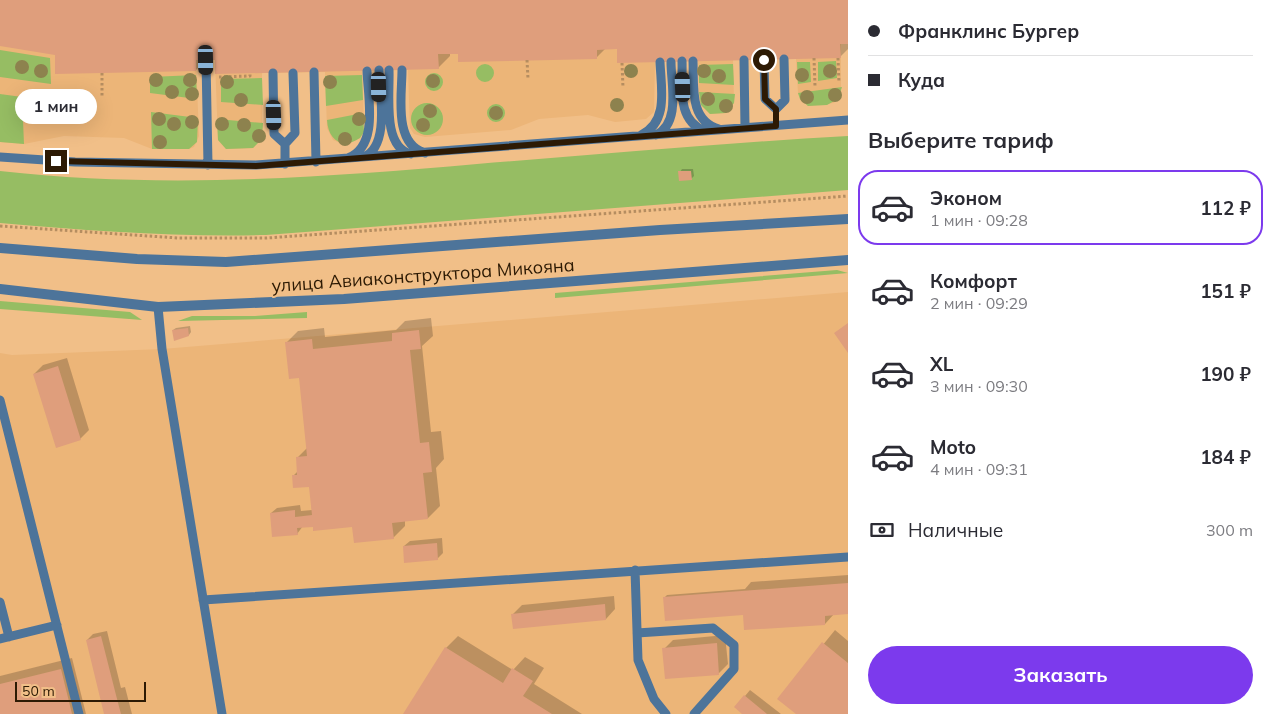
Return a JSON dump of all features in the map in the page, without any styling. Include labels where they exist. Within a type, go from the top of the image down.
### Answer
[{"type":"street","name":"улица Авиаконструктора Микояна","points":[[0,248],[137,260],[226,262],[650,231],[848,219]]},
{"type":"street","name":"улица Авиаконструктора Микояна","points":[[0,289],[158,306],[344,299],[848,260]]},
{"type":"lane","points":[[776,126],[776,109],[785,100],[784,59]]},
{"type":"lane","points":[[206,60],[208,165]]},
{"type":"lane","points":[[744,60],[745,128]]},
{"type":"lane","points":[[764,60],[765,99],[776,109]]},
{"type":"lane","points":[[693,61],[694,99],[697,111],[708,124],[726,130]]},
{"type":"lane","points":[[634,137],[652,128],[661,114],[660,62]]},
{"type":"lane","points":[[650,136],[663,131],[672,117],[671,62]]},
{"type":"lane","points":[[682,62],[684,111],[688,120],[696,127],[710,131]]},
{"type":"lane","points":[[355,159],[370,155],[376,149],[380,140],[379,70]]},
{"type":"lane","points":[[389,70],[391,136],[396,145],[403,151],[416,154]]},
{"type":"lane","points":[[402,70],[404,132],[412,146],[422,152],[432,153]]},
{"type":"lane","points":[[339,160],[356,154],[366,142],[368,130],[367,71]]},
{"type":"lane","points":[[285,164],[285,144],[295,133],[293,72]]},
{"type":"lane","points":[[314,72],[316,162]]},
{"type":"lane","points":[[273,73],[274,134],[285,144]]},
{"type":"lane","points":[[0,157],[75,162],[208,165],[285,164],[848,120]]},
{"type":"lane","points":[[158,306],[162,349],[222,714]]},
{"type":"lane","points":[[0,400],[79,714]]},
{"type":"lane","points":[[202,600],[848,557]]},
{"type":"lane","points":[[635,570],[638,660],[654,699],[666,714]]},
{"type":"lane","points":[[0,602],[5,638],[57,625]]},
{"type":"lane","points":[[637,632],[713,628],[734,645],[734,669],[694,714]]},
{"type":"path","points":[[814,58],[815,86]]},
{"type":"path","points":[[838,58],[839,83]]},
{"type":"path","points":[[527,60],[528,79]]},
{"type":"path","points":[[622,63],[623,88]]},
{"type":"path","points":[[102,73],[102,97]]},
{"type":"path","points":[[218,74],[218,77],[250,76],[250,74]]},
{"type":"path","points":[[0,226],[178,238],[266,238],[848,196]]},
{"type":"shaded area","points":[[0,0],[841,44],[841,93],[834,103],[808,106],[800,99],[798,93],[796,59],[733,60],[734,103],[726,113],[710,114],[701,105],[699,98],[698,61],[655,62],[654,112],[646,119],[615,122],[588,115],[539,119],[511,130],[425,137],[414,134],[410,128],[408,70],[362,71],[364,124],[360,138],[343,144],[333,140],[327,128],[325,72],[262,73],[262,139],[253,148],[226,149],[218,140],[215,60],[196,60],[199,136],[194,147],[189,149],[152,149],[124,138],[64,136],[24,144],[0,142]]},
{"type":"shaded area","points":[[848,292],[848,714],[0,714],[0,353],[12,355],[162,349]]},
{"type":"green space","points":[[0,50],[50,58],[51,84],[0,77]]},
{"type":"green space","points":[[836,61],[837,78],[818,81],[818,62]]},
{"type":"green space","points":[[797,62],[810,62],[811,82],[798,84]]},
{"type":"green space","points":[[481,64],[489,64],[494,69],[492,80],[481,82],[476,77],[476,69]]},
{"type":"green space","points":[[733,64],[734,85],[699,83],[699,65]]},
{"type":"green space","points":[[430,73],[438,73],[443,78],[441,89],[430,91],[425,86],[425,78]]},
{"type":"green space","points":[[196,75],[197,99],[150,93],[150,77]]},
{"type":"green space","points":[[362,75],[363,100],[326,106],[325,76]]},
{"type":"green space","points":[[262,78],[263,105],[221,102],[221,79]]},
{"type":"green space","points":[[842,87],[838,99],[827,105],[808,106],[800,99],[798,93]]},
{"type":"green space","points":[[699,92],[735,94],[734,103],[726,113],[710,114],[701,105]]},
{"type":"green space","points":[[0,94],[22,97],[24,144],[0,142]]},
{"type":"green space","points":[[427,103],[438,108],[443,119],[438,130],[427,135],[416,130],[411,119],[416,108]]},
{"type":"green space","points":[[492,104],[500,104],[505,109],[503,120],[492,122],[487,117],[487,109]]},
{"type":"green space","points":[[151,112],[198,118],[197,142],[189,149],[152,149]]},
{"type":"green space","points":[[363,113],[364,132],[360,138],[342,143],[333,138],[327,120]]},
{"type":"green space","points":[[217,119],[263,123],[262,139],[253,148],[226,149],[218,140]]},
{"type":"green space","points":[[848,136],[848,190],[266,235],[133,233],[0,223],[0,171],[119,179],[239,180],[358,174],[709,145]]},
{"type":"green space","points":[[837,270],[848,273],[555,298],[555,293]]},
{"type":"green space","points":[[0,301],[130,312],[142,320],[0,309]]},
{"type":"green space","points":[[307,312],[307,318],[178,321],[192,316],[255,316]]},
{"type":"building","points":[[0,0],[848,0],[848,44],[840,44],[841,58],[617,63],[617,49],[597,50],[597,59],[458,62],[458,54],[438,54],[439,69],[215,74],[215,60],[196,60],[196,71],[55,74],[55,55],[0,46]]},
{"type":"building","points":[[678,171],[691,171],[692,180],[679,181]]},
{"type":"building","points":[[848,323],[848,353],[834,333]]},
{"type":"building","points":[[188,328],[189,336],[174,341],[172,330]]},
{"type":"building","points":[[419,330],[421,349],[410,350],[420,443],[429,442],[432,472],[423,473],[428,519],[392,523],[394,539],[354,543],[352,527],[313,531],[313,527],[297,528],[298,535],[272,537],[270,513],[295,510],[295,517],[312,515],[309,487],[293,488],[292,475],[297,475],[296,457],[307,456],[299,378],[289,379],[285,342],[312,339],[313,349],[392,341],[392,333]]},
{"type":"building","points":[[58,366],[81,440],[56,448],[33,374]]},
{"type":"building","points":[[437,543],[438,560],[404,563],[403,546]]},
{"type":"building","points":[[848,583],[848,614],[825,616],[825,625],[744,630],[743,615],[665,621],[663,597]]},
{"type":"building","points":[[605,604],[606,620],[513,629],[511,614]]},
{"type":"building","points":[[101,636],[121,714],[104,714],[86,640]]},
{"type":"building","points":[[822,642],[848,663],[848,714],[796,714],[777,699]]},
{"type":"building","points":[[717,643],[719,675],[665,679],[662,648]]},
{"type":"building","points":[[445,647],[503,683],[512,668],[533,681],[523,696],[552,714],[403,714]]},
{"type":"building","points":[[61,669],[72,714],[0,714],[0,684]]},
{"type":"building","points":[[744,695],[767,714],[742,714],[734,707]]},
{"type":"route","points":[[56,161],[256,166],[776,126],[776,109],[765,99],[764,60]]}]
